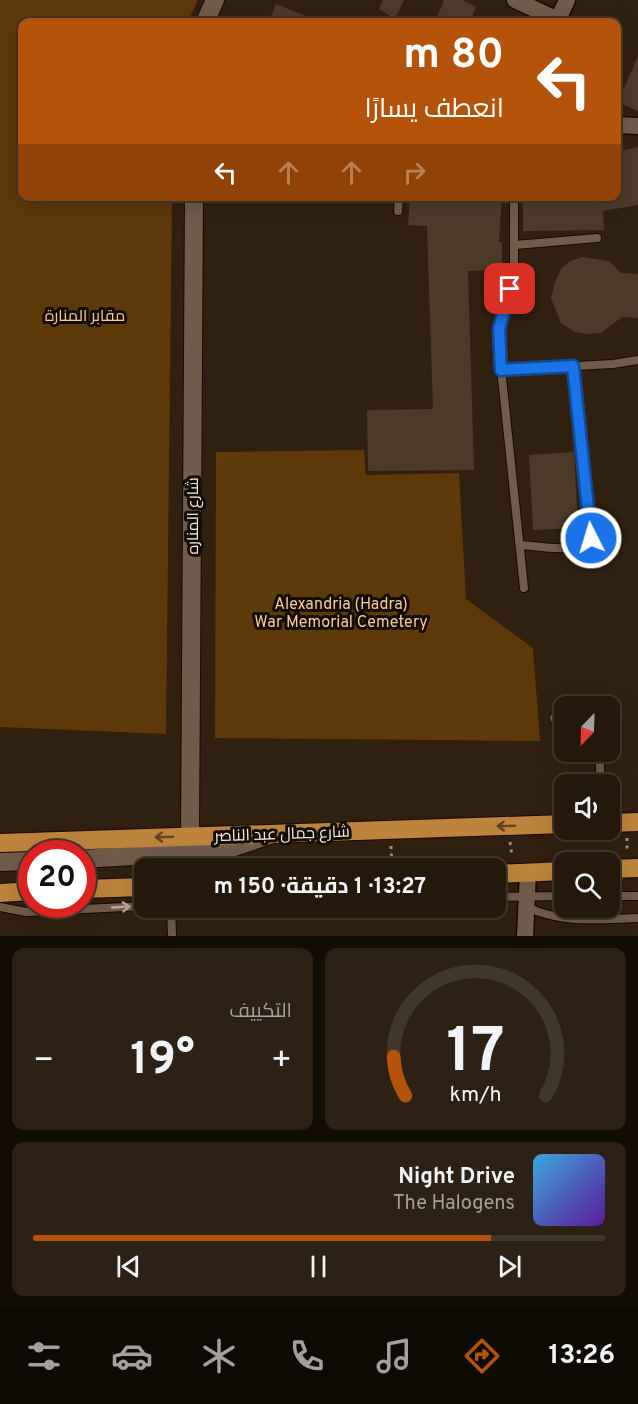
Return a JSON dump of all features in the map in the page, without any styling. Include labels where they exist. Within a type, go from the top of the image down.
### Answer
[{"type":"main road","name":"شارع جمال عبد الناصر","points":[[0,843],[554,824]]},
{"type":"main road","points":[[512,873],[554,871]]},
{"type":"main road","points":[[96,888],[134,886]]},
{"type":"main road","points":[[0,892],[18,891]]},
{"type":"street","points":[[207,18],[215,0]]},
{"type":"street","points":[[515,0],[551,18]]},
{"type":"street","points":[[558,18],[567,0]]},
{"type":"street","points":[[621,124],[638,126]]},
{"type":"street","name":"شارع المناره","points":[[190,836],[194,201]]},
{"type":"street","points":[[96,858],[222,851],[274,833]]},
{"type":"street","points":[[0,862],[18,861]]},
{"type":"street","points":[[512,873],[526,902],[525,936]]},
{"type":"lane","points":[[398,211],[399,201]]},
{"type":"lane","points":[[514,201],[515,246],[510,289],[499,329],[501,370],[524,588]]},
{"type":"lane","points":[[515,246],[597,238]]},
{"type":"lane","points":[[501,370],[638,360]]},
{"type":"lane","points":[[520,545],[575,547],[585,545],[591,538],[573,366]]},
{"type":"lane","points":[[620,896],[638,896]]},
{"type":"lane","points":[[506,899],[526,902],[554,898]]},
{"type":"lane","points":[[526,902],[547,917],[570,920],[638,918]]},
{"type":"lane","points":[[0,907],[27,912],[134,907]]},
{"type":"lane","points":[[171,918],[172,936]]},
{"type":"path","points":[[625,822],[633,869]]},
{"type":"path","points":[[509,826],[512,873]]},
{"type":"path","points":[[390,830],[391,858]]},
{"type":"green space","name":"مقابر المنارة","points":[[0,0],[198,0],[190,18],[18,18],[18,201],[172,201],[166,734],[0,727]]},
{"type":"green space","name":"Alexandria (Hadra) War Memorial Cemetery","points":[[364,450],[366,475],[459,473],[466,599],[533,648],[540,741],[215,738],[216,452]]},
{"type":"building","points":[[383,0],[404,0],[395,18],[379,9]]},
{"type":"building","points":[[444,0],[462,0],[476,7],[472,18],[437,18]]},
{"type":"building","points":[[276,4],[311,18],[271,18]]},
{"type":"building","points":[[638,56],[638,111],[621,103],[621,95]]},
{"type":"building","points":[[638,147],[638,205],[603,211],[604,230],[523,231],[523,201],[621,201],[621,151]]},
{"type":"building","points":[[410,201],[502,201],[499,242],[502,242],[502,270],[468,271],[474,470],[368,471],[367,410],[433,409],[427,226],[408,225]]},
{"type":"building","points":[[582,257],[609,261],[621,273],[638,274],[638,318],[622,317],[601,333],[587,334],[575,332],[561,323],[551,298],[555,282],[561,269],[570,261]]},
{"type":"building","points":[[574,452],[578,528],[533,530],[529,455]]},
{"type":"route","points":[[510,289],[499,329],[501,370],[573,366],[591,538]]}]
